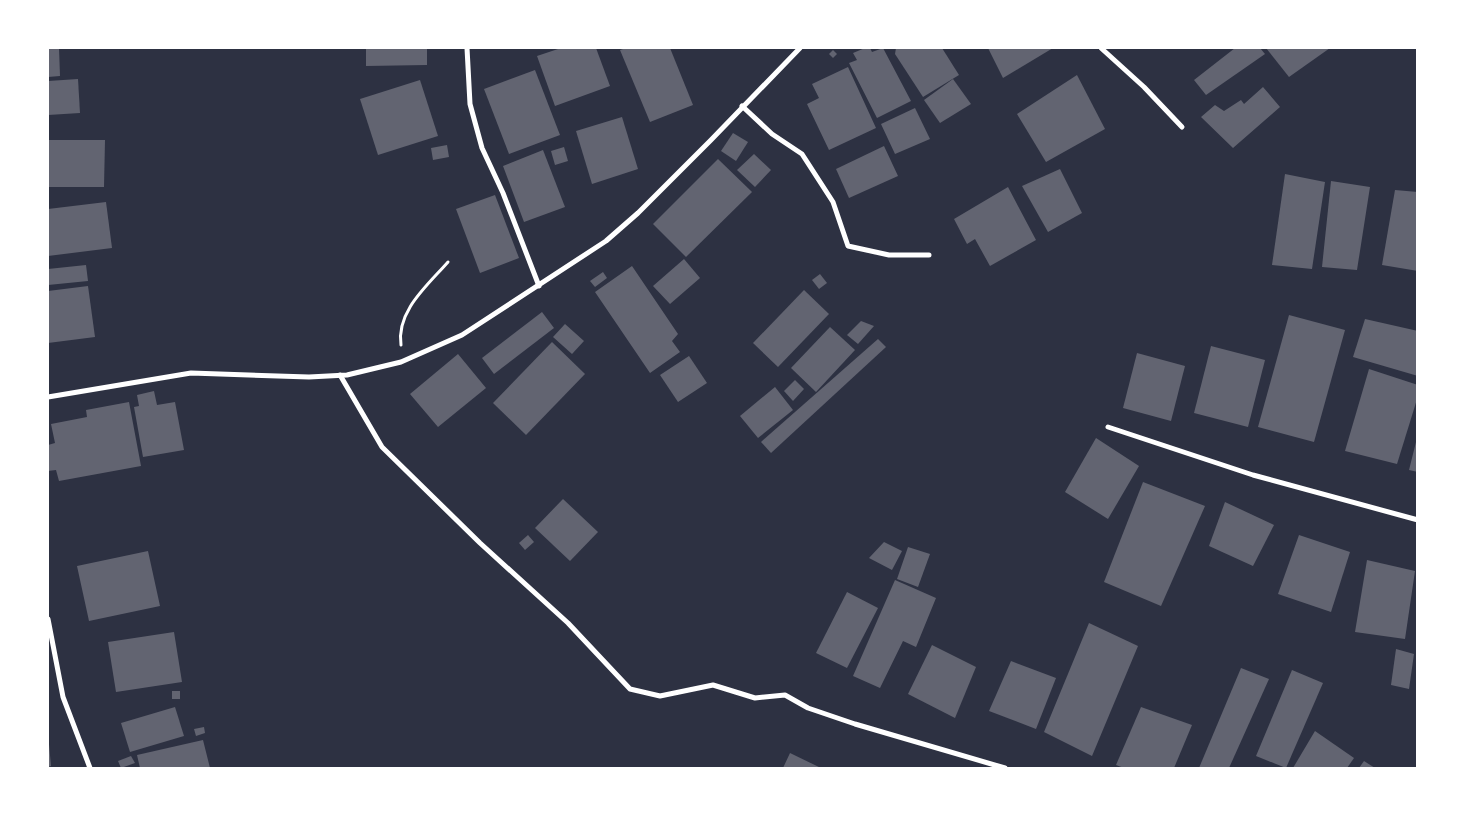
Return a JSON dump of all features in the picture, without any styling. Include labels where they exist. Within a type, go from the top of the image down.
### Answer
[{"type":"street","points":[[467,48],[470,104],[482,148],[507,201],[539,286]]},
{"type":"street","points":[[48,397],[191,373],[309,377],[340,375],[403,361],[462,335],[606,241],[638,213],[800,48]]},
{"type":"street","points":[[1101,48],[1144,87],[1182,127]]},
{"type":"street","points":[[742,106],[772,134],[802,154],[833,202],[848,246],[889,255],[929,255]]},
{"type":"street","points":[[340,375],[382,447],[480,543],[568,623],[630,689],[660,696],[713,685],[755,698],[785,695],[808,708],[856,724],[1005,768]]},
{"type":"street","points":[[1108,427],[1252,475],[1418,520]]},
{"type":"street","points":[[48,619],[64,697],[90,768]]},
{"type":"path","points":[[403,361],[399,336],[403,317],[448,262]]},
{"type":"building","points":[[48,48],[59,48],[60,76],[48,77]]},
{"type":"building","points":[[366,48],[427,48],[427,65],[366,66]]},
{"type":"building","points":[[561,48],[596,48],[610,86],[555,106],[537,56]]},
{"type":"building","points":[[626,48],[670,48],[693,105],[650,122],[620,50]]},
{"type":"building","points":[[870,48],[872,52],[883,48],[911,101],[877,118],[849,63],[857,60],[853,53]]},
{"type":"building","points":[[896,48],[942,48],[959,75],[923,97],[895,54]]},
{"type":"building","points":[[988,48],[1053,48],[1003,78]]},
{"type":"building","points":[[1235,48],[1260,48],[1265,54],[1206,95],[1194,80]]},
{"type":"building","points":[[1266,48],[1330,48],[1289,77]]},
{"type":"building","points":[[833,50],[837,54],[833,58],[829,54]]},
{"type":"building","points":[[848,67],[876,128],[829,150],[807,104],[819,98],[812,84]]},
{"type":"building","points":[[535,70],[560,135],[509,154],[484,89]]},
{"type":"building","points":[[1077,75],[1105,129],[1046,162],[1017,114]]},
{"type":"building","points":[[78,79],[80,113],[48,115],[48,81]]},
{"type":"building","points":[[953,79],[971,104],[940,123],[924,100]]},
{"type":"building","points":[[420,80],[438,136],[378,155],[360,99]]},
{"type":"building","points":[[1263,87],[1280,107],[1233,148],[1201,117],[1215,105],[1224,111],[1241,100],[1244,104]]},
{"type":"building","points":[[915,108],[930,139],[895,154],[881,124]]},
{"type":"building","points":[[622,117],[638,169],[592,184],[576,131]]},
{"type":"building","points":[[733,133],[748,142],[736,161],[721,151]]},
{"type":"building","points":[[48,140],[105,140],[104,187],[48,187]]},
{"type":"building","points":[[447,145],[449,157],[433,160],[431,148]]},
{"type":"building","points":[[884,146],[898,176],[849,198],[836,169]]},
{"type":"building","points":[[564,147],[568,161],[555,165],[551,151]]},
{"type":"building","points":[[543,150],[565,207],[524,222],[503,166]]},
{"type":"building","points":[[754,154],[771,170],[755,187],[737,170]]},
{"type":"building","points":[[718,159],[752,192],[686,257],[653,224]]},
{"type":"building","points":[[1060,169],[1082,213],[1048,232],[1022,186]]},
{"type":"building","points":[[1285,174],[1325,182],[1312,269],[1272,265]]},
{"type":"building","points":[[1331,181],[1370,187],[1357,270],[1322,267]]},
{"type":"building","points":[[1008,187],[1036,240],[990,266],[975,239],[967,244],[954,219]]},
{"type":"building","points":[[1395,190],[1418,192],[1418,271],[1382,265]]},
{"type":"building","points":[[495,195],[519,258],[480,273],[456,209]]},
{"type":"building","points":[[106,202],[112,248],[48,256],[48,209]]},
{"type":"building","points":[[684,259],[700,278],[670,304],[653,286]]},
{"type":"building","points":[[86,265],[88,281],[48,285],[48,269]]},
{"type":"building","points":[[632,266],[678,334],[672,341],[680,352],[650,373],[595,292]]},
{"type":"building","points":[[603,272],[607,278],[595,287],[590,281]]},
{"type":"building","points":[[820,274],[827,283],[819,289],[812,280]]},
{"type":"building","points":[[88,286],[95,337],[48,343],[48,291]]},
{"type":"building","points":[[804,290],[829,314],[778,367],[753,343]]},
{"type":"building","points":[[542,312],[554,328],[494,374],[482,358]]},
{"type":"building","points":[[1289,315],[1345,330],[1314,442],[1258,427]]},
{"type":"building","points":[[1365,319],[1418,331],[1418,376],[1353,357]]},
{"type":"building","points":[[861,321],[874,326],[858,344],[847,335]]},
{"type":"building","points":[[565,324],[584,341],[572,354],[553,337]]},
{"type":"building","points":[[830,327],[855,350],[816,392],[791,368]]},
{"type":"building","points":[[878,339],[886,347],[771,453],[761,442]]},
{"type":"building","points":[[552,342],[585,374],[526,435],[493,403]]},
{"type":"building","points":[[1211,346],[1265,360],[1248,427],[1194,413]]},
{"type":"building","points":[[1137,353],[1185,366],[1171,421],[1123,408]]},
{"type":"building","points":[[458,354],[486,388],[438,427],[410,394]]},
{"type":"building","points":[[689,356],[707,383],[678,402],[660,375]]},
{"type":"building","points":[[1369,369],[1418,385],[1418,396],[1397,464],[1345,451]]},
{"type":"building","points":[[795,380],[804,389],[793,401],[784,391]]},
{"type":"building","points":[[775,387],[793,410],[758,438],[740,416]]},
{"type":"building","points":[[154,391],[157,405],[175,402],[184,450],[143,457],[134,407],[139,406],[137,395]]},
{"type":"building","points":[[129,402],[141,466],[59,481],[56,470],[48,471],[48,445],[55,443],[51,424],[87,417],[86,410]]},
{"type":"building","points":[[1418,434],[1418,472],[1409,470]]},
{"type":"building","points":[[1096,438],[1139,466],[1108,519],[1065,492]]},
{"type":"building","points":[[1143,482],[1205,506],[1161,606],[1104,582]]},
{"type":"building","points":[[563,499],[598,532],[570,561],[535,528]]},
{"type":"building","points":[[1225,502],[1274,525],[1253,566],[1209,546]]},
{"type":"building","points":[[528,535],[534,542],[525,550],[519,543]]},
{"type":"building","points":[[1299,535],[1350,552],[1331,612],[1278,594]]},
{"type":"building","points":[[884,542],[902,551],[892,570],[869,558]]},
{"type":"building","points":[[908,547],[930,554],[918,587],[897,579]]},
{"type":"building","points":[[148,551],[160,606],[89,621],[77,566]]},
{"type":"building","points":[[1367,560],[1415,571],[1405,639],[1355,632]]},
{"type":"building","points":[[895,580],[936,598],[916,647],[903,641],[880,688],[853,676]]},
{"type":"building","points":[[847,592],[878,608],[847,668],[816,653]]},
{"type":"building","points":[[1089,623],[1138,646],[1092,756],[1044,732]]},
{"type":"building","points":[[174,632],[182,682],[116,692],[108,642]]},
{"type":"building","points":[[932,645],[976,667],[955,718],[908,694]]},
{"type":"building","points":[[1396,649],[1414,654],[1409,689],[1391,685]]},
{"type":"building","points":[[1011,661],[1056,678],[1036,729],[989,711]]},
{"type":"building","points":[[1241,668],[1269,679],[1229,768],[1199,768]]},
{"type":"building","points":[[1292,670],[1323,683],[1286,768],[1256,756]]},
{"type":"building","points":[[172,691],[180,691],[180,699],[172,699]]},
{"type":"building","points":[[175,707],[184,736],[130,752],[121,723]]},
{"type":"building","points":[[1141,707],[1192,725],[1174,768],[1124,768],[1116,765]]},
{"type":"building","points":[[204,727],[205,733],[196,736],[194,729]]},
{"type":"building","points":[[1315,731],[1354,758],[1347,768],[1293,768]]},
{"type":"building","points":[[203,740],[210,768],[140,768],[137,755]]},
{"type":"building","points":[[48,745],[51,766],[48,767]]},
{"type":"building","points":[[790,753],[821,768],[783,768]]},
{"type":"building","points":[[131,756],[135,763],[121,768],[118,761]]},
{"type":"building","points":[[1364,761],[1375,768],[1359,768]]}]
